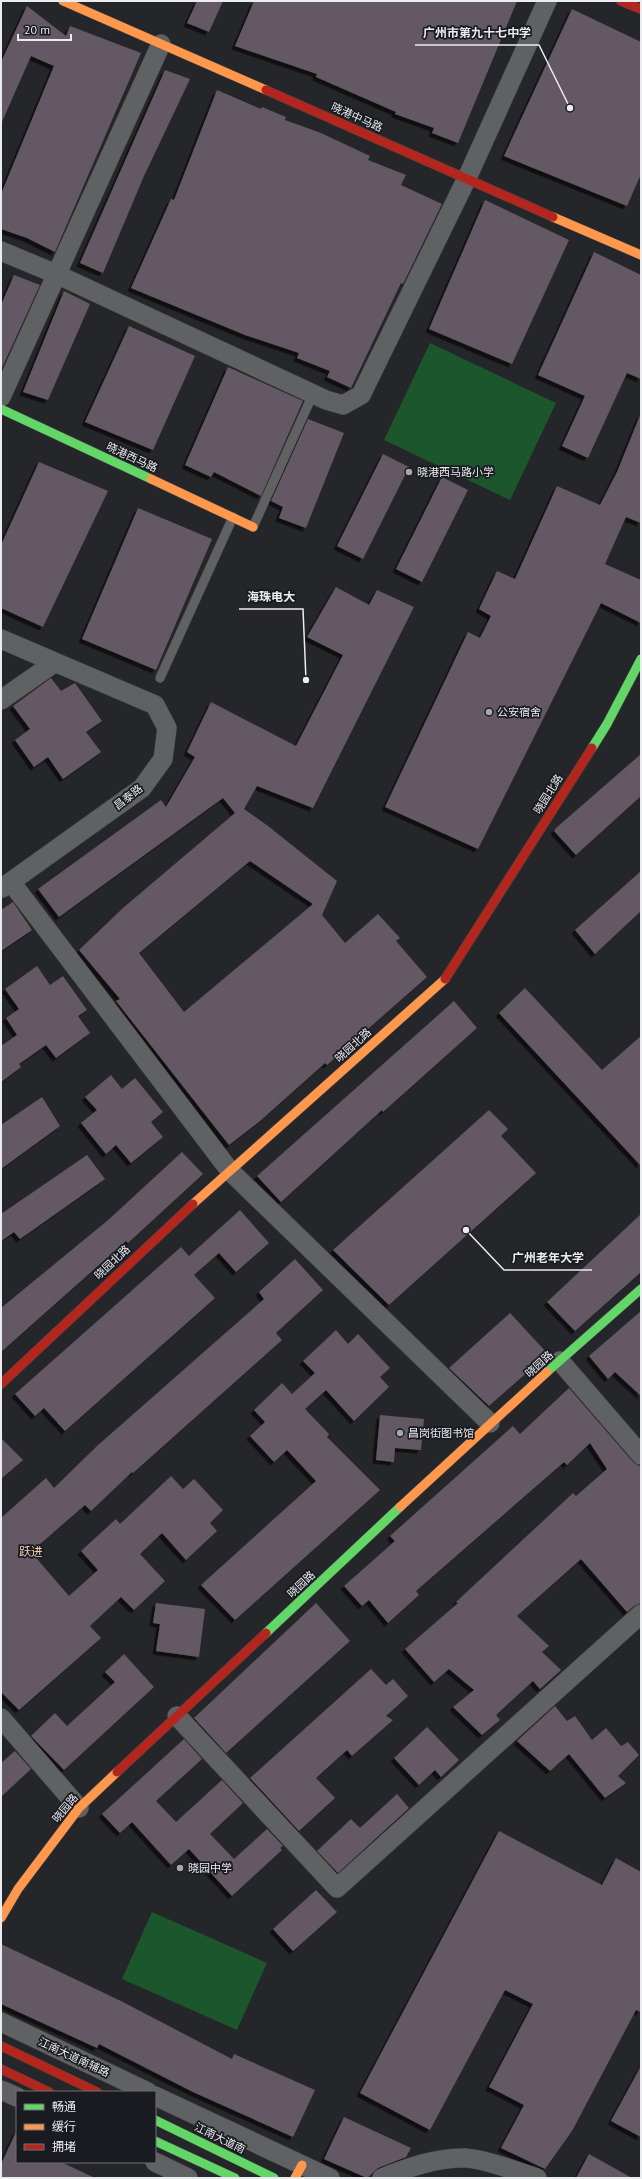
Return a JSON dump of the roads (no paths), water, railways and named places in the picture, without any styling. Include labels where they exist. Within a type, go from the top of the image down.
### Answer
[{"type":"street","name":"晓港中马路","points":[[63,1],[641,255]]},
{"type":"street","points":[[1,251],[56,274],[313,394],[343,405],[361,395],[467,178],[547,1]]},
{"type":"street","points":[[621,1],[641,9]]},
{"type":"street","points":[[1,397],[161,44]]},
{"type":"street","name":"晓港西马路","points":[[1,409],[253,527]]},
{"type":"street","name":"昌泰路","points":[[1,639],[155,705],[167,728],[163,759],[142,788],[6,885]]},
{"type":"street","name":"晓园北路","points":[[1,1384],[153,1240],[447,977],[607,724],[641,659]]},
{"type":"street","points":[[1,700],[54,663]]},
{"type":"street","points":[[6,885],[230,1171],[490,1423]]},
{"type":"street","name":"晓园路","points":[[1,1918],[18,1889],[79,1808],[490,1423],[641,1289]]},
{"type":"street","points":[[560,1361],[641,1455]]},
{"type":"street","points":[[177,1716],[337,1888],[641,1614]]},
{"type":"street","points":[[1,1718],[79,1808]]},
{"type":"street","name":"江南大道南辅路","points":[[1,2022],[146,2091]]},
{"type":"street","points":[[1,2046],[95,2091]]},
{"type":"street","points":[[64,2076],[73,2057]]},
{"type":"street","points":[[1,2069],[47,2091]]},
{"type":"street","points":[[1,2090],[16,2097]]},
{"type":"street","points":[[156,2097],[298,2171],[330,2178]]},
{"type":"street","name":"江南大道南","points":[[156,2120],[274,2178]]},
{"type":"street","points":[[156,2141],[235,2178]]},
{"type":"street","points":[[382,2178],[411,2168],[464,2157],[512,2169],[537,2178]]},
{"type":"street","points":[[156,2162],[188,2178]]},
{"type":"lane","points":[[253,527],[313,394]]},
{"type":"lane","points":[[160,678],[233,517]]},
{"type":"place","name":"广州市第九十七中学","points":[[570,108]]},
{"type":"place","name":"晓港西马路小学","points":[[409,472]]},
{"type":"place","name":"海珠电大","points":[[306,680]]},
{"type":"place","name":"公安宿舍","points":[[489,712]]},
{"type":"place","name":"广州老年大学","points":[[466,1230]]},
{"type":"place","name":"昌岗街图书馆","points":[[400,1433]]},
{"type":"place","name":"晓园中学","points":[[180,1868]]},
{"type":"district","name":"跃进","points":[[31,1552]]}]
